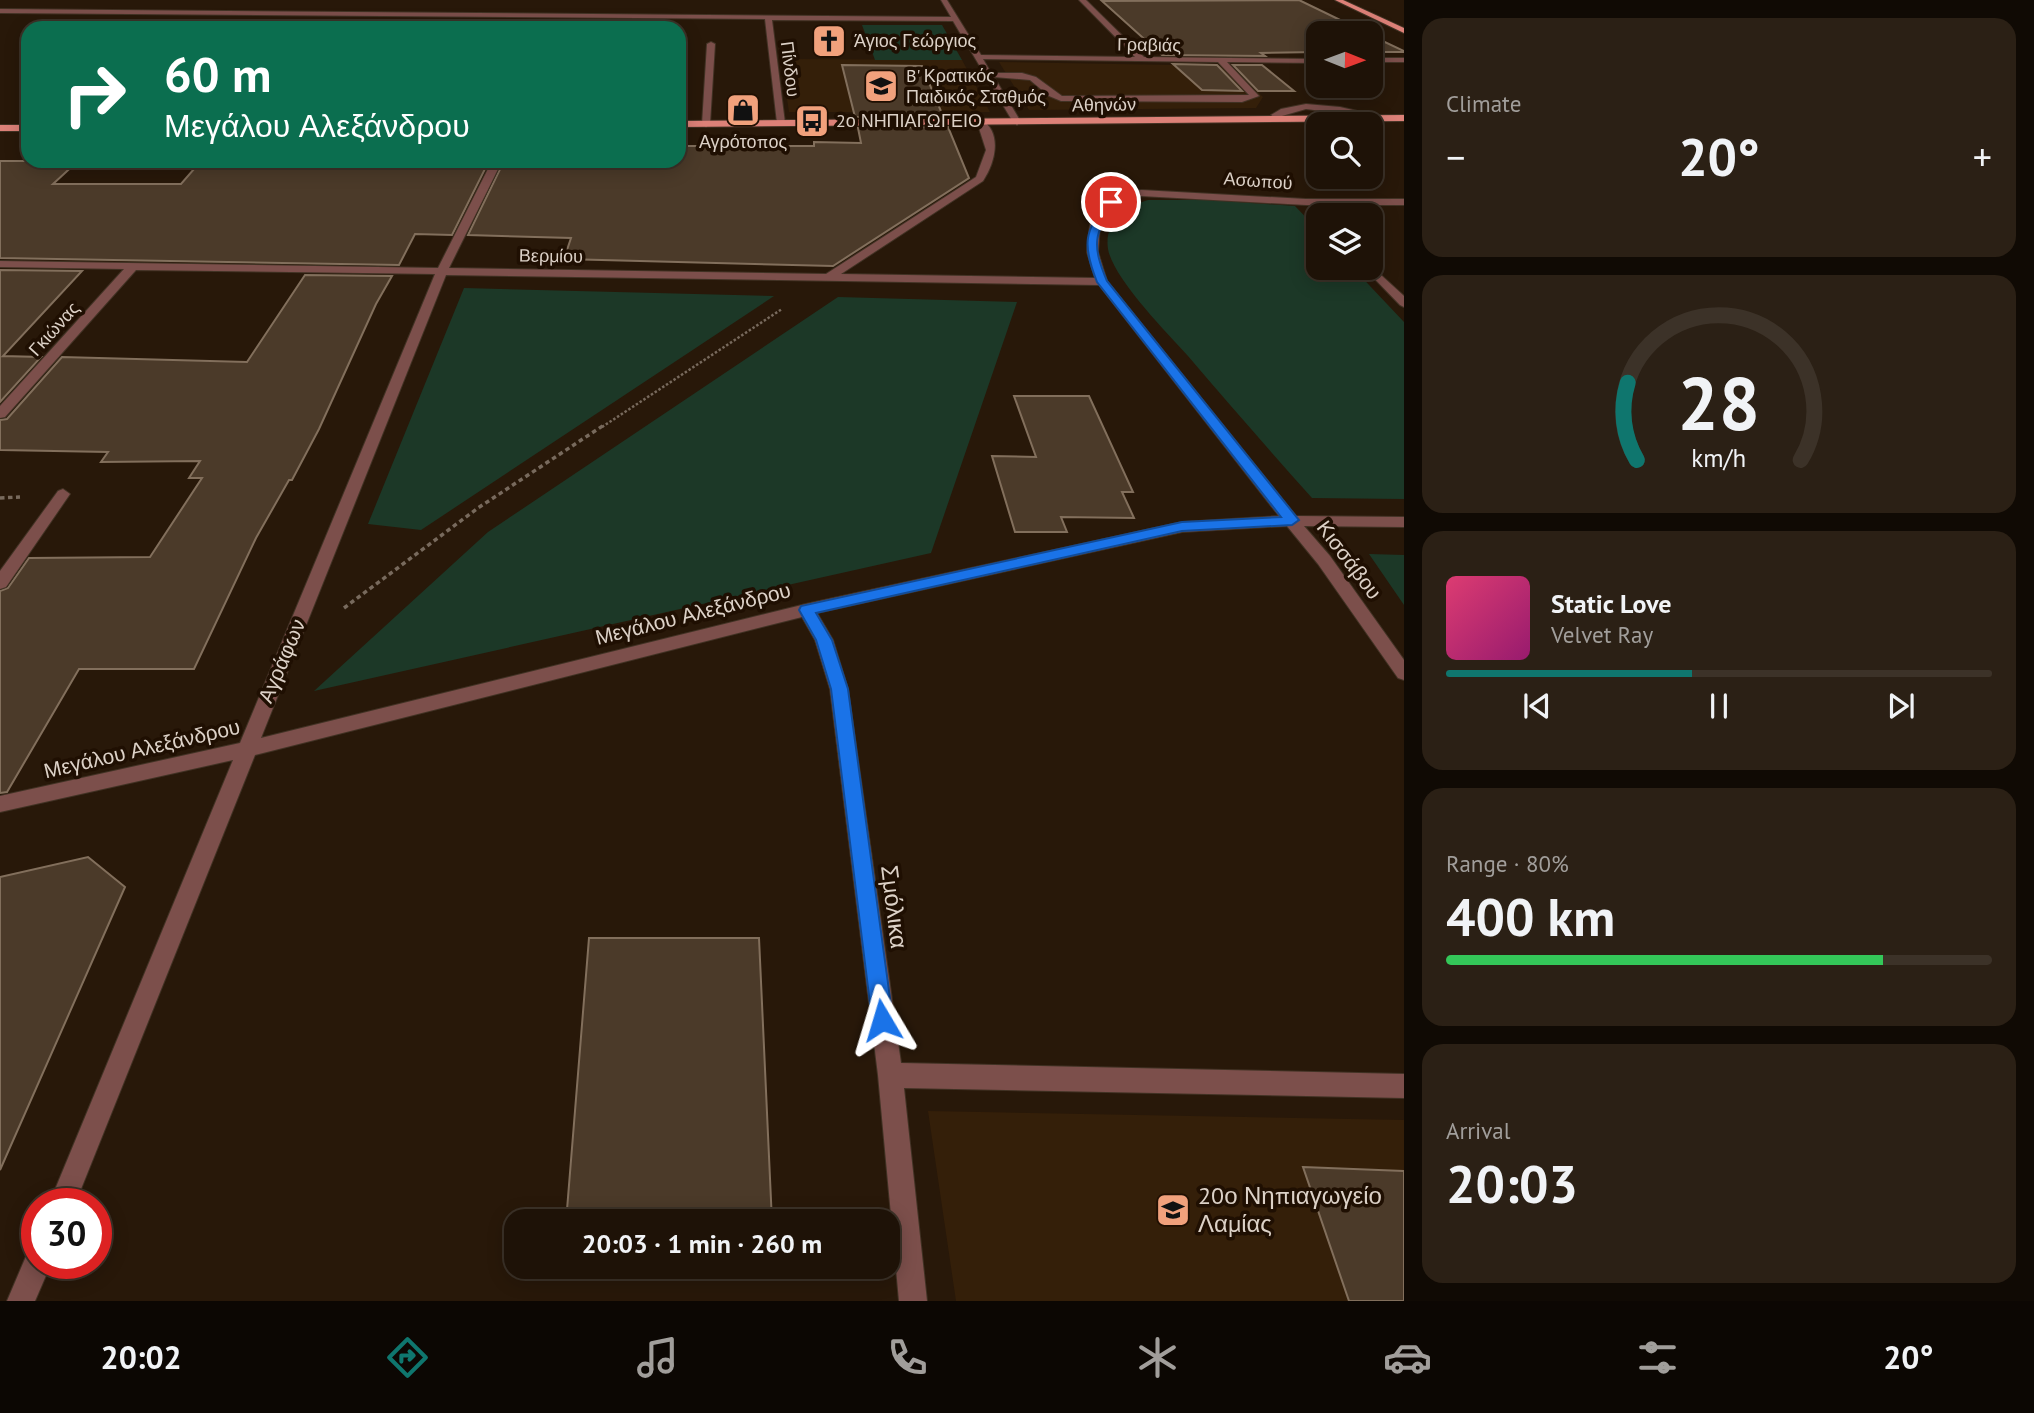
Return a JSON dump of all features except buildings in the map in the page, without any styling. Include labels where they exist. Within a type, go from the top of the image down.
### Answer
[{"type":"main road","points":[[1338,0],[1404,31]]},
{"type":"main road","name":"Αθηνών","points":[[686,124],[1017,122],[1081,110],[1404,118]]},
{"type":"main road","points":[[0,128],[21,128]]},
{"type":"street","points":[[117,13],[138,0]]},
{"type":"street","points":[[944,0],[1017,122]]},
{"type":"street","points":[[1082,0],[1144,61]]},
{"type":"street","points":[[312,14],[319,7]]},
{"type":"street","points":[[0,11],[312,14],[358,18],[524,15],[956,19]]},
{"type":"street","points":[[254,21],[261,14]]},
{"type":"street","name":"Πίνδου","points":[[768,18],[781,123]]},
{"type":"street","points":[[706,124],[711,44]]},
{"type":"street","name":"Γραβιάς","points":[[980,57],[1306,61]]},
{"type":"street","points":[[1383,60],[1404,60]]},
{"type":"street","points":[[991,75],[1016,76],[1039,81],[1048,95],[1081,110],[1250,98],[1255,95],[1222,61]]},
{"type":"street","points":[[1275,115],[1287,108],[1356,112]]},
{"type":"street","points":[[829,278],[980,179],[993,153],[992,140],[981,122]]},
{"type":"street","name":"Αγράφων","points":[[68,1188],[442,271],[494,168]]},
{"type":"street","name":"Ασωπού","points":[[1111,202],[1141,193],[1306,201],[1404,202]]},
{"type":"street","name":"Κισσάβου","points":[[1111,202],[1096,222],[1091,239],[1092,257],[1102,282],[1324,560],[1404,673]]},
{"type":"street","name":"Βερμίου","points":[[0,264],[1102,282]]},
{"type":"street","name":"Γκιώνας","points":[[0,414],[133,267]]},
{"type":"street","points":[[1382,280],[1404,303]]},
{"type":"street","points":[[0,583],[63,494]]},
{"type":"street","name":"Μεγάλου Αλεξάνδρου","points":[[0,804],[172,768],[806,610],[1182,527],[1292,520],[1404,522]]},
{"type":"street","name":"Σμόλικα","points":[[806,610],[824,640],[839,689],[890,1075],[913,1301]]},
{"type":"street","points":[[890,1075],[1404,1086]]},
{"type":"street","points":[[22,1301],[31,1279]]},
{"type":"path","points":[[343,610],[478,508],[829,278]]},
{"type":"shaded area","name":"B' Κρατικός Παιδικός Σταθμός","points":[[781,59],[962,60],[990,112],[789,112]]},
{"type":"shaded area","points":[[999,62],[1230,66],[1263,97],[1256,108],[1029,110]]},
{"type":"shaded area","name":"20ο Νηπιαγωγείο Λαμίας","points":[[928,1111],[1404,1120],[1404,1301],[956,1301]]},
{"type":"green space","points":[[862,25],[942,25],[962,60],[875,60]]},
{"type":"green space","points":[[1148,200],[1209,200],[1295,206],[1306,217],[1306,280],[1364,280],[1404,322],[1404,499],[1312,498],[1155,320],[1120,275],[1108,249],[1109,231],[1118,217],[1131,207]]},
{"type":"green space","points":[[464,288],[774,296],[421,530],[368,524]]},
{"type":"green space","points":[[838,297],[1017,302],[931,553],[314,691],[488,532]]},
{"type":"green space","points":[[1369,554],[1404,555],[1404,605]]},
{"type":"place","name":"Άγιος Γεώργιος","points":[[829,41]]},
{"type":"place","name":"B' Κρατικός Παιδικός Σταθμός","points":[[881,86]]},
{"type":"place","name":"Αγρότοπος","points":[[743,110]]},
{"type":"place","name":"2ο ΝΗΠΙΑΓΩΓΕΙΟ","points":[[812,121]]},
{"type":"place","name":"20ο Νηπιαγωγείο Λαμίας","points":[[1173,1210]]},
{"type":"route","points":[[882,1020],[839,689],[824,640],[806,610],[1182,527],[1292,520],[1102,282],[1092,257],[1091,239],[1096,222],[1111,202]]}]
